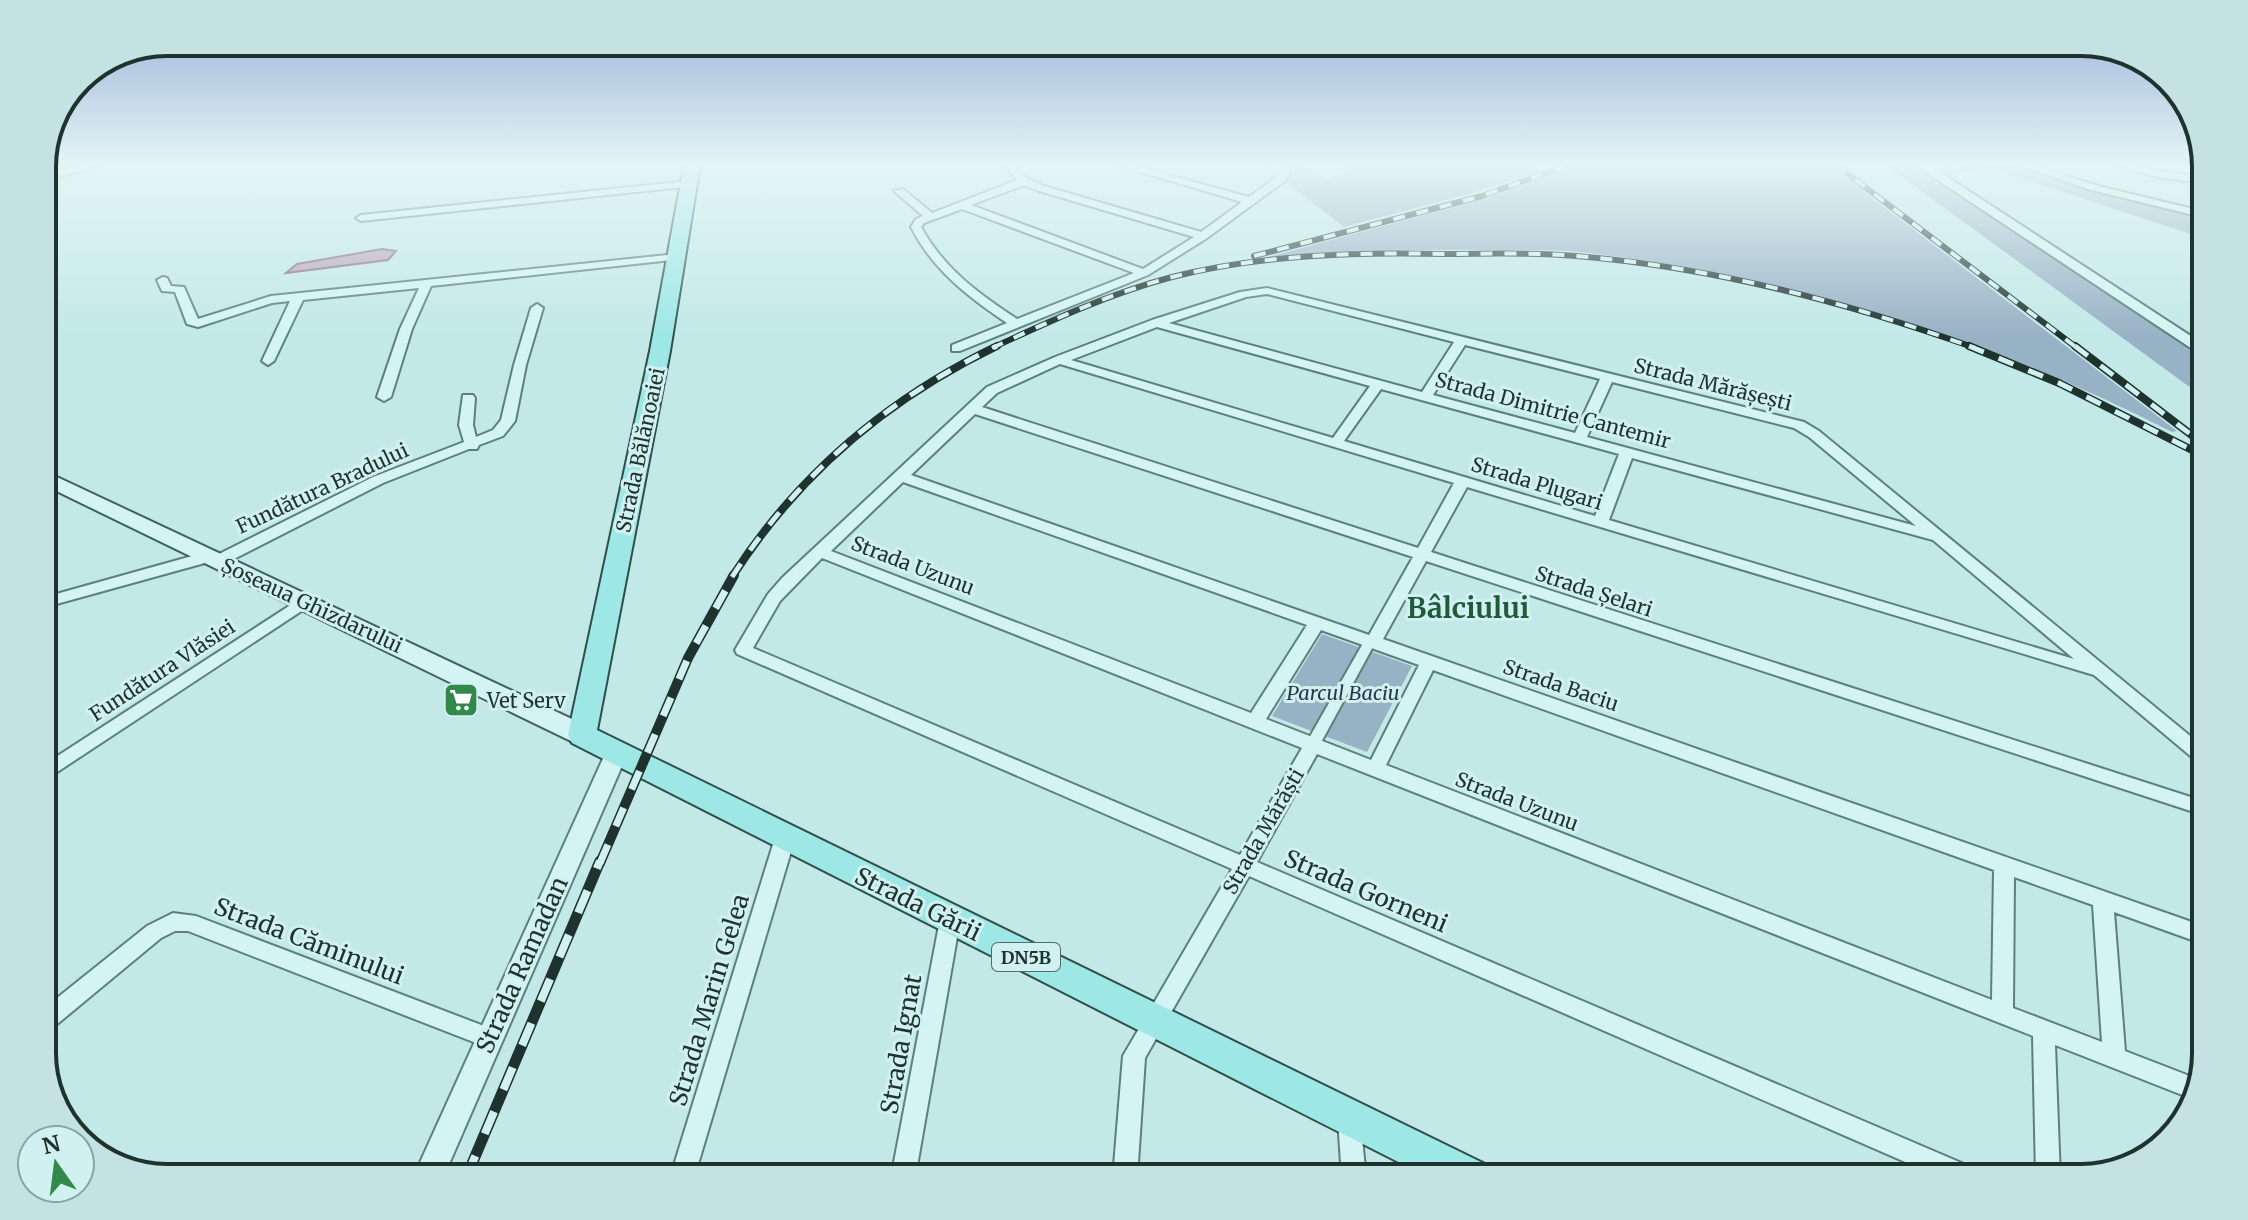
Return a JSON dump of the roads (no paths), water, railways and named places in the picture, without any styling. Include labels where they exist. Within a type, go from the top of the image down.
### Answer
[{"type":"main road","name":"Strada Bălănoaiei","points":[[582,735],[682,222]]},
{"type":"main road","name":"Șoseaua Ghizdarului","points":[[56,483],[582,735]]},
{"type":"main road","name":"Strada Gării","points":[[582,735],[1443,1164]]},
{"type":"street","points":[[919,222],[916,227],[935,258],[958,283],[1015,323]]},
{"type":"street","points":[[1007,222],[1144,273]]},
{"type":"street","points":[[1157,222],[1203,236]]},
{"type":"street","points":[[956,348],[1144,273],[1222,222]]},
{"type":"street","points":[[2007,222],[2192,344]]},
{"type":"street","points":[[163,280],[166,289],[180,289],[191,321],[195,323],[259,303],[677,257]]},
{"type":"street","points":[[384,397],[406,329],[427,283]]},
{"type":"street","name":"Strada Mărășești","points":[[1059,360],[1215,303],[1267,291],[1799,425],[1814,434],[2192,748]]},
{"type":"street","points":[[268,361],[298,298]]},
{"type":"street","name":"Fundătura Bradului","points":[[56,599],[215,558],[378,480],[472,446],[498,433],[508,421],[537,308]]},
{"type":"street","name":"Strada Dimitrie Cantemir","points":[[1156,323],[1939,537]]},
{"type":"street","points":[[1426,396],[1461,341]]},
{"type":"street","points":[[820,552],[971,408],[1002,385],[1059,360]]},
{"type":"street","name":"Strada Plugari","points":[[1059,360],[2101,673]]},
{"type":"street","points":[[1580,438],[1607,378]]},
{"type":"street","points":[[1336,443],[1378,383]]},
{"type":"street","points":[[468,398],[466,425],[472,446]]},
{"type":"street","name":"Strada Șelari","points":[[971,408],[1422,557],[2192,804]]},
{"type":"street","points":[[1600,523],[1627,452]]},
{"type":"street","name":"Strada Baciu","points":[[901,476],[2192,931]]},
{"type":"street","name":"Strada Mărăști","points":[[1126,1164],[1134,1056],[1463,481]]},
{"type":"street","name":"Strada Gorneni","points":[[820,552],[774,598],[743,650],[1937,1164]]},
{"type":"street","name":"Strada Uzunu","points":[[820,552],[2187,1086]]},
{"type":"street","name":"Fundătura Vlăsiei","points":[[56,766],[306,600]]},
{"type":"street","points":[[1255,722],[1317,623]]},
{"type":"street","points":[[1375,769],[1429,662]]},
{"type":"street","name":"Strada Ramadan","points":[[434,1164],[617,752]]},
{"type":"street","name":"Strada Marin Gelea","points":[[686,1164],[785,838]]},
{"type":"street","points":[[2002,1014],[2004,864]]},
{"type":"street","points":[[2103,899],[2114,1058]]},
{"type":"street","name":"Strada Ignat","points":[[906,1164],[950,920]]},
{"type":"street","name":"Strada Căminului","points":[[56,1012],[154,932],[173,922],[189,922],[489,1038]]},
{"type":"street","points":[[2044,1030],[2048,1164]]},
{"type":"street","points":[[1349,1117],[1353,1164]]},
{"type":"railway","points":[[1254,256],[1383,222]]},
{"type":"railway","points":[[1911,222],[2077,348]]},
{"type":"railway","points":[[992,348],[1104,299],[1172,277],[1272,260],[1375,254],[1559,255],[1627,261],[1778,289],[1878,316],[1975,348]]},
{"type":"railway","points":[[732,577],[786,505],[848,443],[918,390],[997,346]]},
{"type":"railway","points":[[1969,346],[2059,383],[2192,450]]},
{"type":"railway","points":[[2075,346],[2192,435]]},
{"type":"railway","points":[[600,863],[688,658],[734,575]]},
{"type":"railway","points":[[472,1164],[600,861]]},
{"type":"place","name":"Vet Serv","points":[[461,700]]},
{"type":"district","name":"Bâlciului","points":[[1468,608]]},
{"type":"park label","name":"Parcul Baciu","points":[[1343,692]]}]
